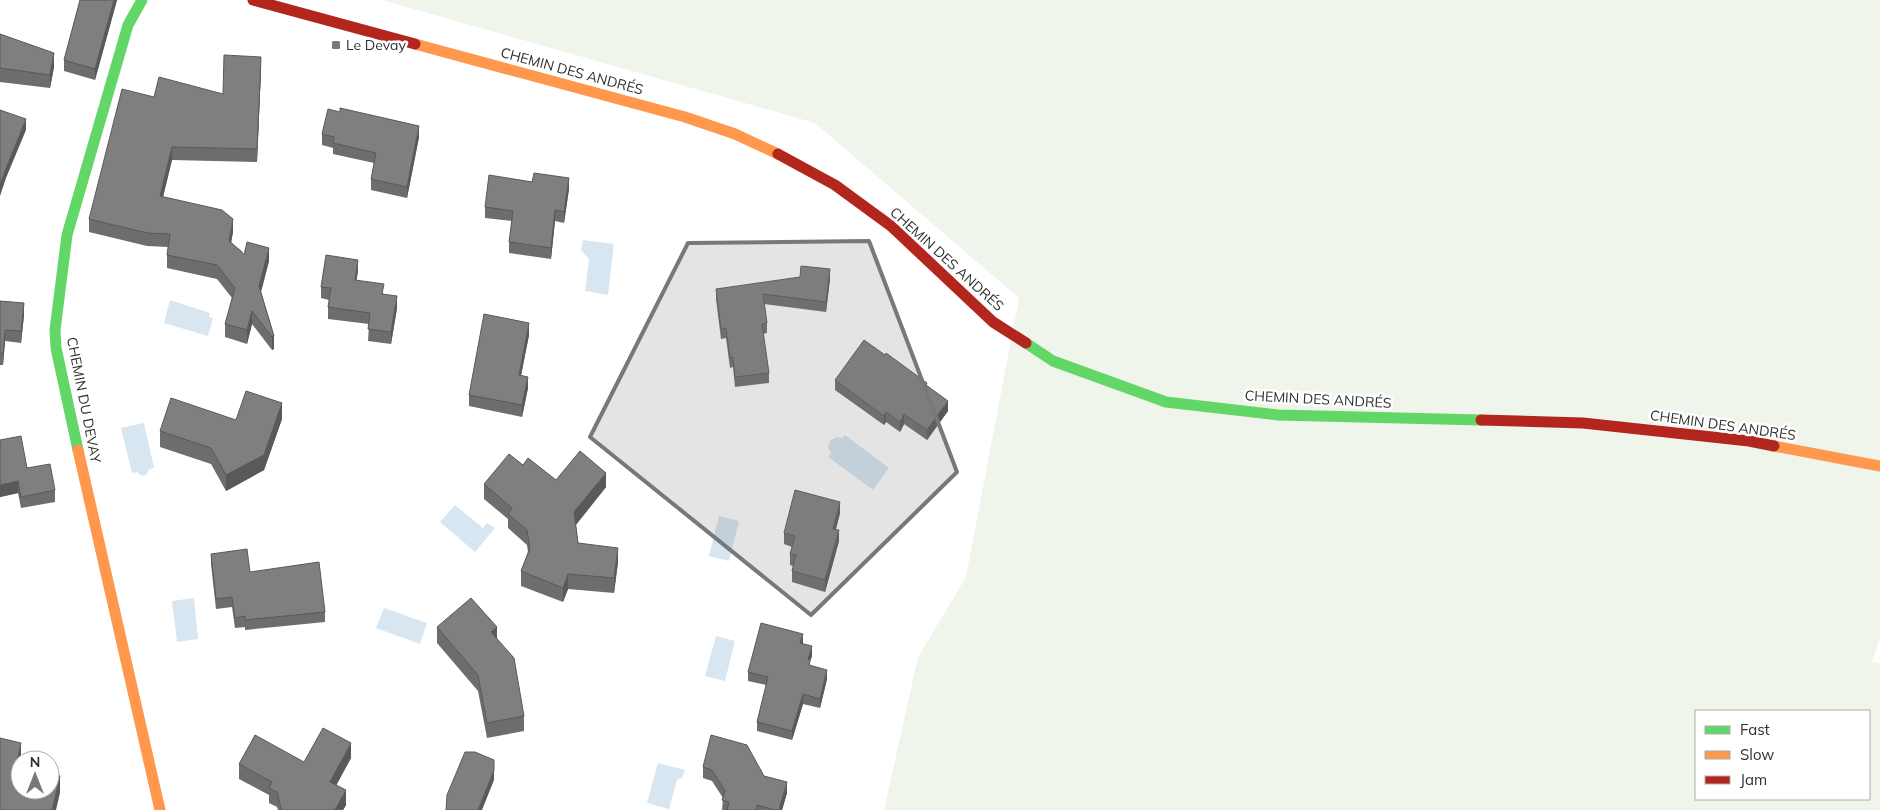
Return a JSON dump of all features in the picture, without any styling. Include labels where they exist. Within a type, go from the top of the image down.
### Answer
[{"type":"street","name":"CHEMIN DU DEVAY","points":[[142,0],[128,24],[67,235],[55,330],[56,348],[73,430],[160,810]]},
{"type":"street","name":"CHEMIN DES ANDRÉS","points":[[253,0],[685,117],[735,134],[775,152],[835,185],[891,226],[992,322],[1054,361],[1166,402],[1278,415],[1583,423],[1749,441],[1880,466]]},
{"type":"highlighted area","points":[[869,241],[957,472],[811,615],[590,437],[688,243]]},
{"type":"shaded area","points":[[382,0],[1880,0],[1880,637],[1872,662],[1880,663],[1880,810],[884,810],[918,657],[966,577],[1019,298],[815,123]]},
{"type":"shaded area","points":[[583,240],[614,244],[608,295],[585,291],[589,259],[581,250]]},
{"type":"shaded area","points":[[170,300],[210,313],[209,317],[213,318],[208,336],[164,323]]},
{"type":"shaded area","points":[[144,423],[154,468],[149,469],[147,474],[142,476],[137,472],[132,473],[121,428]]},
{"type":"shaded area","points":[[845,435],[889,468],[873,490],[828,457],[831,453],[828,448],[830,441],[837,437],[842,438]]},
{"type":"shaded area","points":[[455,505],[483,528],[487,523],[495,528],[475,552],[440,522]]},
{"type":"shaded area","points":[[719,516],[739,521],[729,561],[709,556]]},
{"type":"shaded area","points":[[194,598],[198,639],[177,642],[172,601]]},
{"type":"shaded area","points":[[384,608],[427,623],[420,644],[376,628]]},
{"type":"shaded area","points":[[716,636],[735,641],[725,681],[705,676]]},
{"type":"shaded area","points":[[658,763],[685,770],[682,778],[677,780],[669,809],[647,803]]},
{"type":"building","points":[[80,0],[114,0],[95,69],[64,60]]},
{"type":"building","points":[[0,34],[54,53],[50,75],[0,68]]},
{"type":"building","points":[[224,55],[261,57],[257,149],[172,147],[160,196],[222,210],[233,219],[229,241],[244,255],[247,242],[269,248],[259,286],[274,336],[272,337],[252,311],[247,330],[225,324],[235,288],[217,265],[167,255],[170,234],[147,233],[89,219],[122,89],[154,97],[159,77],[223,94]]},
{"type":"building","points":[[340,108],[419,126],[407,187],[371,179],[376,153],[333,143],[334,137],[322,134],[328,109],[340,112]]},
{"type":"building","points":[[0,110],[26,119],[0,185]]},
{"type":"building","points":[[534,173],[569,178],[564,212],[555,210],[551,248],[509,242],[513,211],[485,207],[489,175],[532,182]]},
{"type":"building","points":[[326,255],[358,260],[355,280],[384,284],[382,294],[397,296],[391,332],[368,329],[370,313],[328,307],[331,288],[321,287]]},
{"type":"building","points":[[801,266],[830,269],[826,302],[763,294],[767,323],[762,324],[769,373],[735,377],[733,357],[730,358],[726,328],[721,329],[716,289],[800,277]]},
{"type":"building","points":[[0,301],[24,303],[21,331],[5,330],[3,354],[0,353]]},
{"type":"building","points":[[484,314],[529,323],[519,375],[528,377],[522,405],[469,395]]},
{"type":"building","points":[[864,340],[885,355],[886,353],[948,401],[927,430],[904,414],[900,422],[886,412],[884,416],[835,380]]},
{"type":"building","points":[[246,391],[282,403],[264,455],[226,475],[211,448],[160,431],[171,398],[236,420]]},
{"type":"building","points":[[21,436],[27,468],[50,464],[55,490],[21,497],[18,481],[0,485],[0,440]]},
{"type":"building","points":[[580,451],[606,473],[574,512],[578,543],[618,548],[614,578],[568,574],[563,588],[521,571],[530,548],[527,530],[508,514],[512,508],[484,484],[509,454],[523,465],[528,458],[556,480]]},
{"type":"building","points":[[795,490],[840,502],[833,529],[839,530],[825,580],[792,571],[796,555],[790,554],[795,536],[784,533]]},
{"type":"building","points":[[247,549],[250,572],[319,562],[325,612],[245,620],[245,616],[235,618],[232,597],[216,599],[211,554]]},
{"type":"building","points":[[471,598],[497,627],[491,632],[514,658],[524,716],[487,723],[478,675],[437,627]]},
{"type":"building","points":[[761,623],[803,634],[800,643],[812,646],[808,659],[810,660],[809,665],[827,670],[820,699],[803,694],[792,731],[757,722],[768,677],[748,672]]},
{"type":"building","points":[[323,728],[351,743],[330,782],[346,790],[335,810],[282,810],[277,792],[269,788],[272,782],[239,764],[255,735],[304,762]]},
{"type":"building","points":[[711,735],[747,745],[764,776],[787,782],[779,810],[757,805],[756,810],[727,810],[729,802],[722,800],[725,791],[712,770],[703,767]]},
{"type":"building","points":[[0,738],[21,743],[19,750],[10,750],[10,800],[54,800],[52,810],[0,810]]},
{"type":"building","points":[[465,752],[475,752],[494,760],[494,770],[478,810],[446,810],[447,795]]},
{"type":"traffic: fast","points":[[78,450],[56,348],[55,330],[67,235],[128,25],[142,0]]},
{"type":"traffic: fast","points":[[1026,343],[1053,361],[1166,402],[1278,415],[1481,420]]},
{"type":"traffic: slow","points":[[415,44],[685,117],[735,134],[778,154]]},
{"type":"traffic: slow","points":[[1774,446],[1880,466]]},
{"type":"traffic: slow","points":[[78,450],[160,810]]},
{"type":"traffic: jam","points":[[253,0],[415,44]]},
{"type":"traffic: jam","points":[[778,154],[835,185],[891,226],[993,322],[1026,343]]},
{"type":"traffic: jam","points":[[1481,420],[1583,423],[1749,441],[1774,446]]},
{"type":"place","name":"Le Devay","points":[[336,45]]}]
